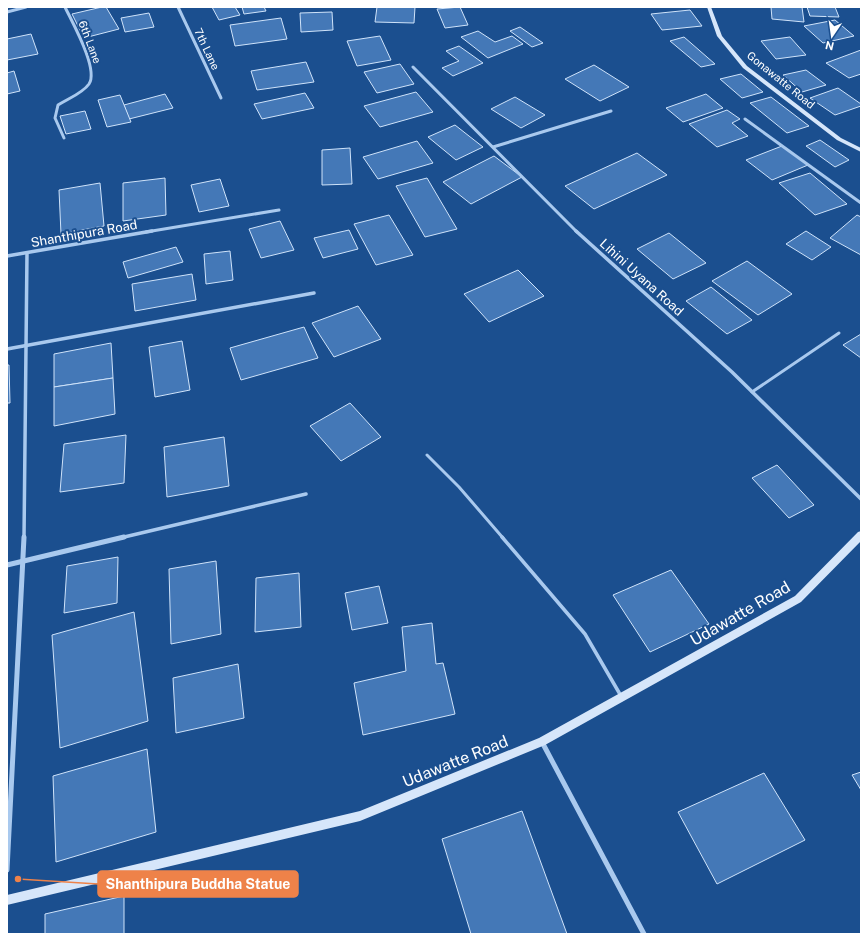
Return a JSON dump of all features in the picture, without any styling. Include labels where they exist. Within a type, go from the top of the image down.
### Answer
[{"type":"street","points":[[7,12],[17,8],[26,7]]},
{"type":"street","name":"6th Lane","points":[[64,138],[55,118],[58,105],[90,84],[92,75],[78,32],[65,7]]},
{"type":"street","name":"7th Lane","points":[[178,7],[221,98]]},
{"type":"street","name":"Gonawatte Road","points":[[709,7],[720,36],[745,67],[839,139],[861,150]]},
{"type":"street","name":"Lihini Uyana Road","points":[[413,67],[578,233],[752,392],[861,499]]},
{"type":"street","points":[[493,147],[611,111]]},
{"type":"street","points":[[745,119],[861,203]]},
{"type":"street","name":"Shanthipura Road","points":[[7,870],[24,561],[27,253],[279,210]]},
{"type":"street","points":[[7,256],[27,253]]},
{"type":"street","points":[[7,349],[314,292]]},
{"type":"street","points":[[7,565],[306,494]]},
{"type":"street","name":"Udawatte Road","points":[[7,900],[360,816],[542,742],[798,599],[861,535]]},
{"type":"street","points":[[542,742],[644,934]]},
{"type":"lane","points":[[752,392],[839,333]]},
{"type":"lane","points":[[427,455],[459,487],[585,634],[622,697]]},
{"type":"building","points":[[106,7],[119,29],[84,38],[72,14]]},
{"type":"building","points":[[212,7],[235,7],[240,15],[219,20]]},
{"type":"building","points":[[242,7],[264,7],[266,11],[244,14]]},
{"type":"building","points":[[377,7],[415,7],[414,23],[375,22]]},
{"type":"building","points":[[460,7],[468,25],[445,28],[437,9]]},
{"type":"building","points":[[771,7],[802,7],[804,22],[772,19]]},
{"type":"building","points":[[807,7],[835,7],[839,17],[810,16]]},
{"type":"building","points":[[690,10],[702,26],[662,30],[651,14]]},
{"type":"building","points":[[332,12],[333,30],[301,32],[300,13]]},
{"type":"building","points":[[149,13],[154,27],[125,32],[121,18]]},
{"type":"building","points":[[281,18],[287,39],[235,46],[230,25]]},
{"type":"building","points":[[835,20],[854,36],[823,43],[804,26]]},
{"type":"building","points":[[520,27],[543,43],[532,47],[510,31]]},
{"type":"building","points":[[478,31],[495,42],[512,36],[523,44],[488,58],[461,37]]},
{"type":"building","points":[[31,34],[38,54],[7,60],[7,39]]},
{"type":"building","points":[[380,36],[391,60],[357,66],[347,41]]},
{"type":"building","points":[[684,37],[715,64],[701,67],[670,41]]},
{"type":"building","points":[[790,37],[806,55],[776,59],[761,41]]},
{"type":"building","points":[[459,46],[483,63],[453,76],[442,68],[459,61],[446,51]]},
{"type":"building","points":[[861,50],[861,74],[849,78],[826,63]]},
{"type":"building","points":[[306,62],[314,82],[257,90],[251,71]]},
{"type":"building","points":[[400,64],[414,84],[377,93],[364,72]]},
{"type":"building","points":[[594,65],[629,87],[600,101],[565,79]]},
{"type":"building","points":[[806,70],[826,85],[802,92],[783,75]]},
{"type":"building","points":[[14,71],[20,91],[7,94],[7,73]]},
{"type":"building","points":[[741,74],[763,92],[742,98],[720,79]]},
{"type":"building","points":[[838,88],[861,104],[861,106],[835,115],[810,98]]},
{"type":"building","points":[[416,92],[433,112],[380,127],[364,106]]},
{"type":"building","points":[[305,93],[314,108],[262,119],[254,104]]},
{"type":"building","points":[[165,94],[173,108],[129,119],[124,105]]},
{"type":"building","points":[[706,94],[723,108],[683,122],[666,108]]},
{"type":"building","points":[[120,95],[131,122],[107,127],[98,100]]},
{"type":"building","points":[[515,97],[545,115],[521,128],[491,109]]},
{"type":"building","points":[[771,97],[809,126],[787,133],[750,103]]},
{"type":"building","points":[[727,110],[740,119],[732,123],[748,136],[717,147],[689,124]]},
{"type":"building","points":[[85,111],[91,129],[66,134],[60,116]]},
{"type":"building","points":[[455,125],[483,147],[456,160],[428,137]]},
{"type":"building","points":[[820,140],[849,160],[835,167],[806,146]]},
{"type":"building","points":[[417,141],[433,163],[378,179],[363,157]]},
{"type":"building","points":[[782,146],[808,165],[772,180],[746,160]]},
{"type":"building","points":[[350,148],[352,184],[322,185],[322,150]]},
{"type":"building","points":[[637,153],[667,175],[594,209],[565,186]]},
{"type":"building","points":[[494,156],[522,177],[471,204],[443,182]]},
{"type":"building","points":[[810,173],[847,204],[815,215],[779,183]]},
{"type":"building","points":[[165,178],[166,215],[123,221],[123,183]]},
{"type":"building","points":[[427,178],[457,229],[425,237],[396,186]]},
{"type":"building","points":[[220,179],[229,206],[199,212],[191,185]]},
{"type":"building","points":[[100,183],[104,226],[61,234],[59,190]]},
{"type":"building","points":[[389,215],[413,255],[376,265],[354,224]]},
{"type":"building","points":[[857,215],[861,217],[861,255],[830,238]]},
{"type":"building","points":[[280,221],[294,250],[261,258],[249,229]]},
{"type":"building","points":[[349,230],[358,249],[323,258],[314,238]]},
{"type":"building","points":[[806,231],[831,247],[812,260],[786,244]]},
{"type":"building","points":[[669,233],[706,263],[673,279],[637,249]]},
{"type":"building","points":[[176,247],[183,262],[128,278],[123,262]]},
{"type":"building","points":[[230,251],[233,280],[206,284],[204,254]]},
{"type":"building","points":[[747,261],[792,294],[758,315],[712,281]]},
{"type":"building","points":[[518,270],[544,296],[489,322],[464,294]]},
{"type":"building","points":[[192,274],[196,300],[135,311],[132,284]]},
{"type":"building","points":[[711,287],[752,320],[727,334],[686,301]]},
{"type":"building","points":[[358,306],[381,339],[334,357],[312,323]]},
{"type":"building","points":[[304,327],[318,358],[241,380],[230,348]]},
{"type":"building","points":[[861,334],[861,358],[843,345]]},
{"type":"building","points":[[182,341],[190,390],[155,397],[149,347]]},
{"type":"building","points":[[111,343],[113,378],[54,387],[54,354]]},
{"type":"building","points":[[7,365],[9,365],[10,403],[7,403]]},
{"type":"building","points":[[113,378],[115,414],[54,426],[54,387]]},
{"type":"building","points":[[350,403],[381,437],[341,461],[310,426]]},
{"type":"building","points":[[126,435],[124,483],[60,492],[64,444]]},
{"type":"building","points":[[224,437],[229,486],[167,497],[164,447]]},
{"type":"building","points":[[777,465],[814,505],[789,518],[752,478]]},
{"type":"building","points":[[118,557],[117,603],[64,613],[67,566]]},
{"type":"building","points":[[216,561],[221,634],[171,644],[169,569]]},
{"type":"building","points":[[671,570],[709,624],[650,652],[613,595]]},
{"type":"building","points":[[299,573],[301,627],[255,632],[256,578]]},
{"type":"building","points":[[379,586],[388,623],[352,630],[345,593]]},
{"type":"building","points":[[134,612],[148,721],[60,748],[52,635]]},
{"type":"building","points":[[432,623],[436,664],[443,663],[455,714],[363,735],[354,683],[406,671],[402,627]]},
{"type":"building","points":[[238,664],[244,718],[176,733],[173,678]]},
{"type":"building","points":[[147,749],[156,832],[56,862],[53,776]]},
{"type":"building","points":[[861,772],[861,790],[852,775]]},
{"type":"building","points":[[764,773],[805,840],[717,884],[678,812]]},
{"type":"building","points":[[522,811],[567,934],[471,934],[442,839]]},
{"type":"building","points":[[124,896],[124,934],[45,934],[45,914]]},
{"type":"place","name":"Shanthipura Buddha Statue","points":[[18,879]]}]
